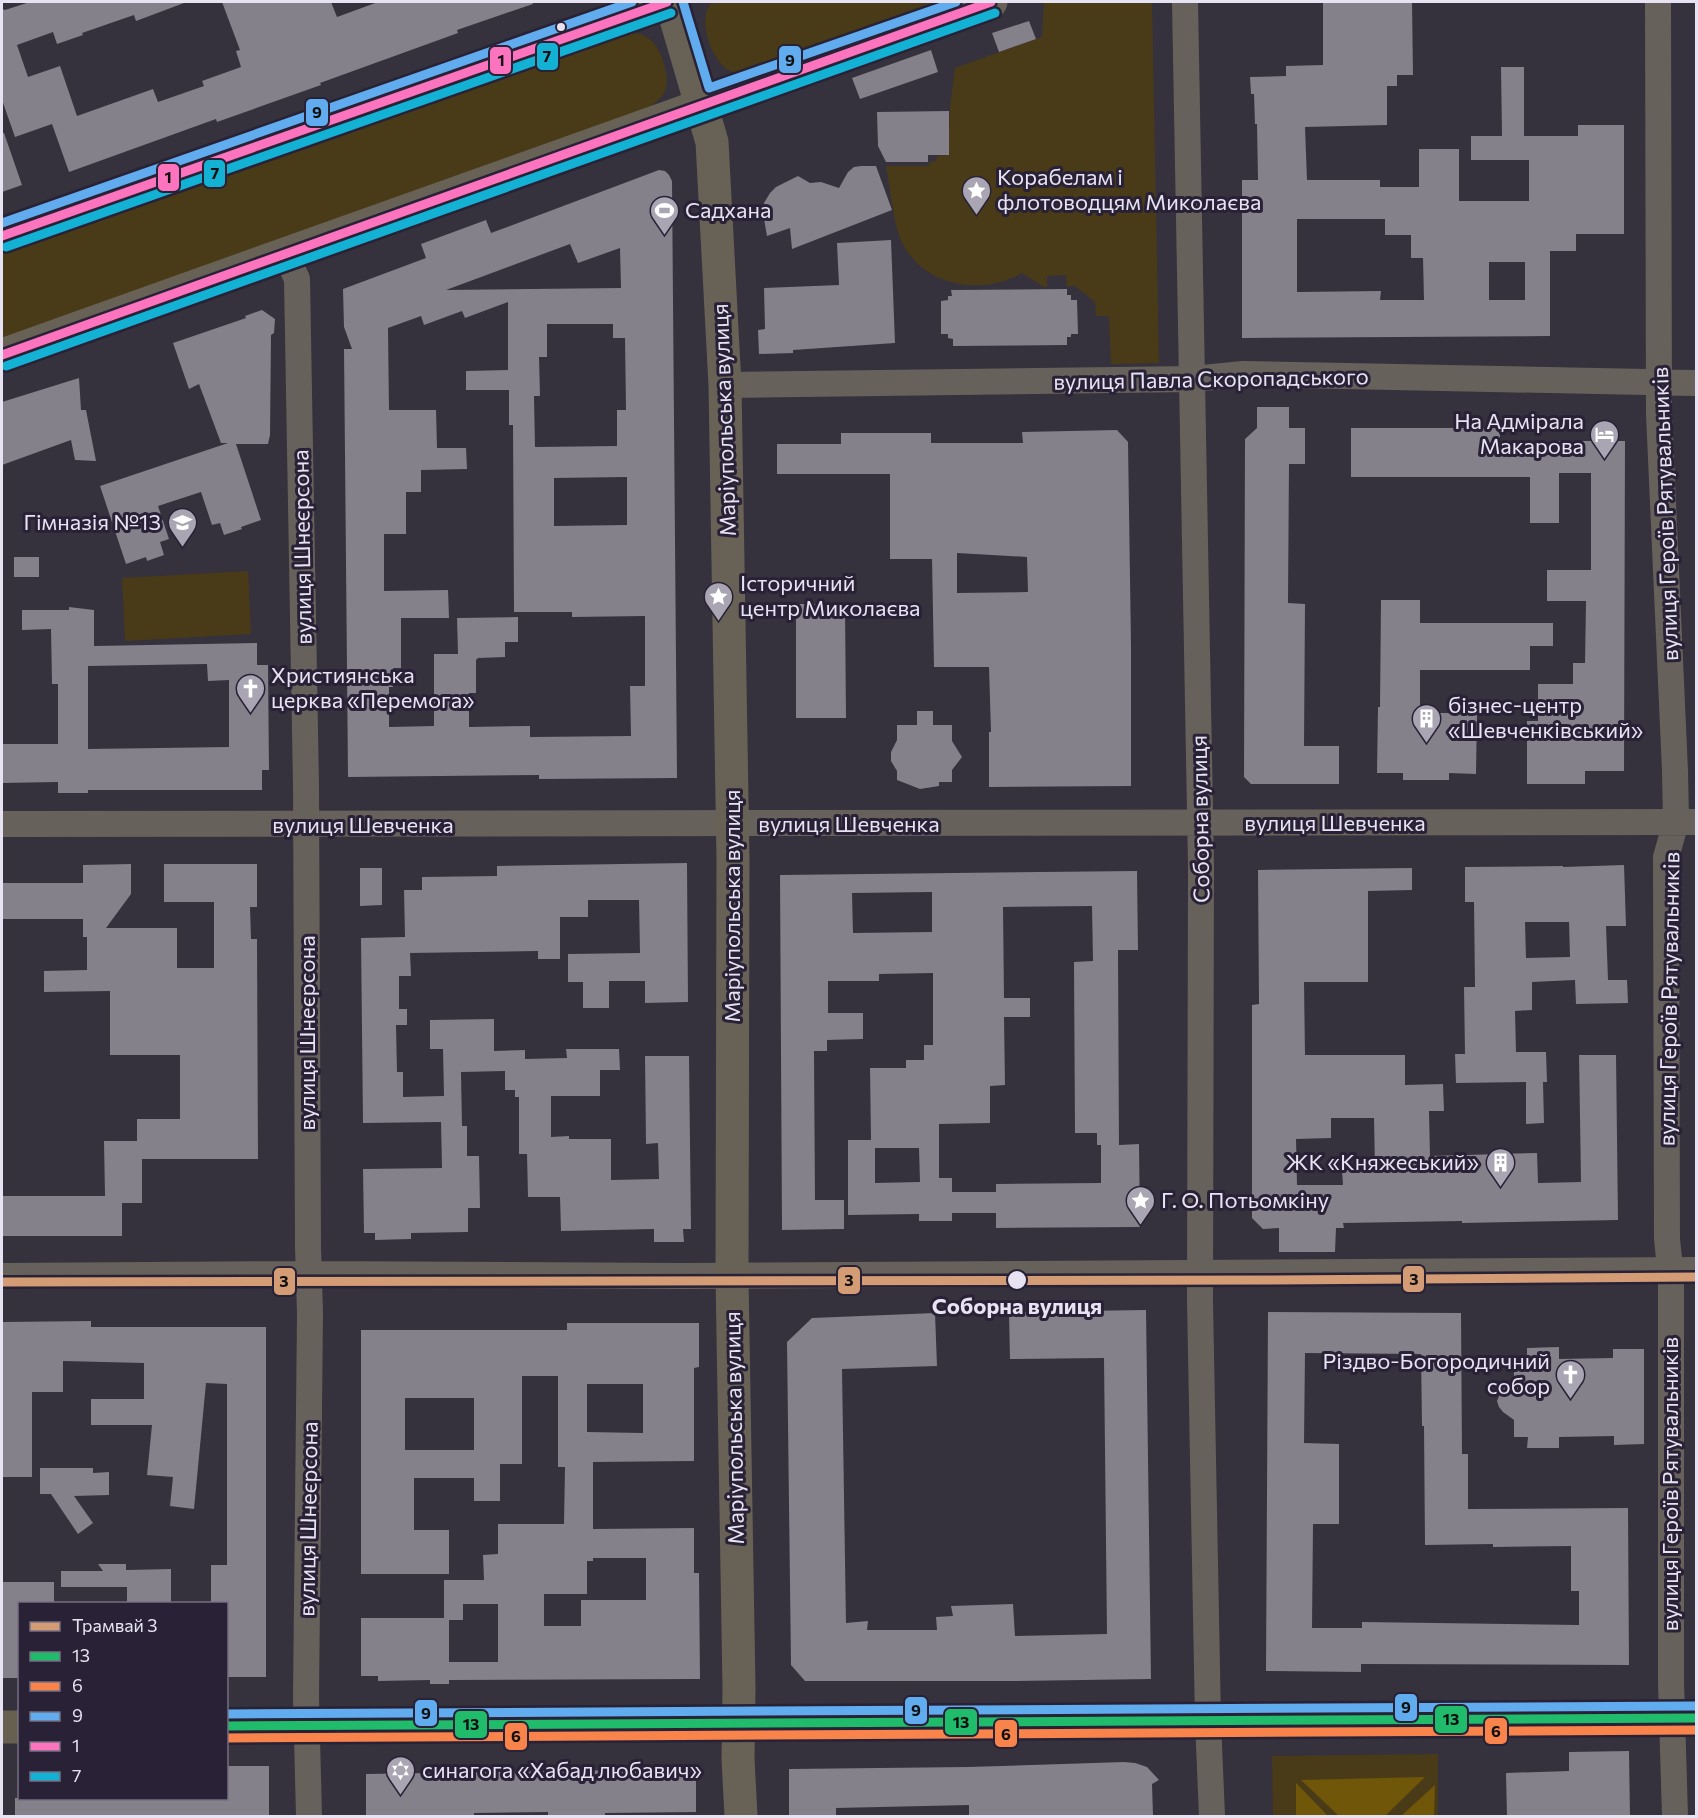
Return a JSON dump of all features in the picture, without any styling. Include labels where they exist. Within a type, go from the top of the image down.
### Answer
[{"type":"main road","points":[[228,1726],[1684,1718]]},
{"type":"main road","points":[[2,1727],[18,1727]]},
{"type":"street","name":"Маріупольська вулиця","points":[[669,2],[712,142],[725,386],[732,824],[732,1276],[741,1816]]},
{"type":"street","points":[[2,236],[669,2]]},
{"type":"street","points":[[2,355],[991,2]]},
{"type":"street","name":"Соборна вулиця","points":[[1185,2],[1200,822],[1200,1274],[1208,1721],[1212,1816]]},
{"type":"street","name":"вулиця Героїв Рятувальників","points":[[1658,2],[1659,383],[1686,822],[1666,857],[1667,1227],[1684,1718],[1676,1816]]},
{"type":"street","name":"вулиця Шнеєрсона","points":[[285,253],[297,279],[306,825],[310,1274],[307,1573],[309,1816]]},
{"type":"street","name":"вулиця Павла Скоропадського","points":[[725,386],[1193,379],[1243,374],[1696,383]]},
{"type":"street","name":"вулиця Шевченка","points":[[2,824],[1686,822]]},
{"type":"street","points":[[2,1276],[310,1274],[732,1276],[1696,1270]]},
{"type":"shaded area","points":[[712,2],[942,3],[751,71],[737,73],[720,62],[710,46],[705,18]]},
{"type":"shaded area","points":[[1044,2],[1152,2],[1159,363],[1111,364],[1109,316],[1096,316],[1095,302],[1075,286],[1067,286],[1066,275],[1047,276],[1047,287],[1022,273],[988,284],[970,285],[953,282],[936,276],[922,267],[909,254],[900,238],[886,166],[929,166],[929,162],[936,161],[937,156],[948,155],[955,68],[1042,37]]},
{"type":"shaded area","points":[[628,32],[643,35],[653,42],[663,60],[667,77],[666,88],[664,94],[649,108],[2,340],[2,252]]},
{"type":"shaded area","points":[[248,571],[251,634],[125,641],[122,578]]},
{"type":"shaded area","points":[[1438,1754],[1438,1816],[1273,1816],[1272,1756]]},
{"type":"shaded area","points":[[1425,1777],[1385,1816],[1339,1816],[1301,1780]]},
{"type":"shaded area","points":[[1296,1783],[1328,1816],[1296,1816]]},
{"type":"shaded area","points":[[1435,1785],[1434,1816],[1401,1816]]},
{"type":"building","points":[[30,2],[184,2],[136,21],[134,15],[57,44],[53,32],[17,45],[28,77],[60,66],[77,116],[153,89],[158,102],[204,86],[202,81],[241,67],[236,51],[240,50],[222,2],[331,2],[337,17],[378,2],[532,2],[533,4],[457,30],[458,33],[320,83],[321,85],[217,122],[216,119],[69,172],[52,124],[15,137],[2,100],[2,9]]},
{"type":"building","points":[[1323,2],[1412,2],[1413,75],[1397,75],[1397,86],[1387,86],[1387,125],[1305,127],[1307,180],[1380,180],[1380,187],[1419,187],[1419,149],[1459,149],[1459,201],[1529,201],[1529,160],[1471,160],[1471,136],[1502,136],[1501,67],[1524,67],[1524,136],[1578,136],[1578,125],[1624,125],[1624,234],[1576,234],[1576,251],[1550,251],[1550,336],[1242,338],[1242,180],[1258,180],[1257,124],[1255,124],[1254,94],[1251,94],[1250,77],[1286,76],[1286,66],[1323,65]],"holes":[[[1297,219],[1385,219],[1385,235],[1411,235],[1411,258],[1423,258],[1424,300],[1380,300],[1381,291],[1297,292]],[[1489,262],[1525,262],[1525,300],[1489,300]]]},
{"type":"building","points":[[1029,21],[1036,39],[999,52],[992,33]]},
{"type":"building","points":[[931,50],[938,72],[860,99],[852,78]]},
{"type":"building","points":[[949,111],[949,155],[928,155],[928,162],[886,162],[878,146],[877,112]]},
{"type":"building","points":[[2,133],[4,133],[22,185],[2,192]]},
{"type":"building","points":[[876,166],[892,210],[792,249],[790,228],[767,236],[764,203],[776,187],[798,176],[810,183],[821,182],[839,188],[848,172],[854,167]]},
{"type":"building","points":[[659,170],[665,171],[672,181],[677,778],[539,779],[539,775],[348,777],[344,349],[352,349],[344,327],[343,289],[426,258],[421,244],[486,220],[491,233]],"holes":[[[570,244],[578,263],[620,248],[621,288],[446,290]],[[508,302],[508,370],[466,371],[466,390],[509,390],[509,425],[513,425],[514,612],[572,612],[572,617],[645,616],[645,686],[630,686],[631,736],[530,737],[530,726],[469,727],[469,693],[476,693],[476,660],[505,657],[505,642],[518,642],[518,617],[457,618],[458,654],[434,654],[434,726],[389,727],[389,687],[393,687],[393,668],[401,668],[401,618],[449,618],[448,590],[384,591],[384,534],[406,534],[406,492],[421,492],[421,470],[467,469],[466,448],[437,448],[436,410],[389,410],[388,328],[421,316],[424,325],[462,311],[465,318]],[[547,324],[613,324],[613,338],[625,338],[626,410],[617,410],[617,446],[535,447],[534,396],[540,396],[539,357],[547,357]],[[627,477],[627,525],[554,526],[554,478]]]},
{"type":"building","points":[[891,240],[895,343],[759,354],[758,330],[765,329],[764,288],[839,285],[837,243]]},
{"type":"building","points":[[1067,289],[1067,295],[1071,295],[1071,300],[1077,300],[1078,334],[1071,334],[1071,337],[1067,337],[1067,345],[953,346],[953,339],[948,338],[948,334],[941,334],[941,301],[948,300],[948,296],[952,296],[951,290]]},
{"type":"building","points":[[262,310],[275,319],[274,333],[271,335],[270,435],[268,444],[236,444],[261,520],[224,535],[220,523],[212,525],[201,492],[158,506],[169,539],[160,542],[164,555],[147,561],[146,557],[126,564],[100,486],[228,443],[221,443],[199,384],[189,389],[173,343],[246,318],[245,316]]},
{"type":"building","points":[[79,378],[81,410],[86,410],[96,461],[75,460],[71,440],[2,465],[2,402]]},
{"type":"building","points":[[1257,407],[1289,407],[1289,428],[1305,428],[1305,464],[1289,464],[1288,603],[1305,604],[1304,746],[1339,746],[1339,784],[1251,784],[1244,777],[1245,439],[1257,428]]},
{"type":"building","points":[[1351,428],[1500,428],[1500,454],[1557,455],[1557,441],[1625,441],[1624,771],[1585,771],[1585,784],[1527,784],[1527,721],[1538,721],[1538,684],[1573,684],[1573,663],[1585,663],[1586,601],[1547,601],[1547,570],[1591,570],[1591,473],[1559,473],[1559,523],[1530,523],[1530,477],[1351,477]]},
{"type":"building","points":[[1117,430],[1128,442],[1131,786],[989,787],[989,732],[991,732],[989,667],[934,667],[932,559],[890,559],[890,474],[777,474],[777,444],[841,444],[841,433],[931,433],[931,443],[1023,443],[1022,432]],"holes":[[[957,553],[1027,557],[1028,592],[957,593]]]},
{"type":"building","points":[[14,557],[39,557],[39,577],[14,577]]},
{"type":"building","points":[[1381,600],[1420,600],[1420,623],[1553,623],[1553,646],[1530,646],[1530,670],[1420,670],[1420,713],[1477,713],[1476,774],[1449,773],[1449,780],[1403,780],[1403,773],[1377,773]]},
{"type":"building","points":[[796,604],[845,604],[846,718],[796,718]]},
{"type":"building","points":[[69,607],[94,610],[94,646],[257,643],[257,665],[268,665],[269,770],[262,770],[262,790],[88,790],[88,793],[58,793],[58,782],[2,783],[2,744],[58,744],[58,684],[52,684],[51,629],[22,630],[22,610],[69,610]],"holes":[[[207,664],[208,681],[229,680],[229,747],[88,749],[88,666]]]},
{"type":"building","points":[[917,711],[933,711],[933,725],[952,725],[952,741],[962,757],[952,770],[952,782],[939,782],[939,786],[920,789],[897,780],[897,771],[891,761],[891,752],[897,740],[897,725],[917,725]]},
{"type":"building","points":[[687,863],[688,1002],[645,1003],[645,981],[609,981],[609,1008],[583,1008],[583,982],[568,982],[568,954],[640,953],[639,900],[588,900],[588,917],[560,917],[560,959],[538,959],[538,951],[410,953],[411,976],[399,976],[399,1009],[407,1009],[407,1025],[396,1025],[397,1072],[403,1072],[403,1097],[444,1096],[443,1049],[430,1049],[430,1020],[494,1019],[494,1051],[525,1050],[525,1059],[567,1058],[566,1049],[619,1049],[620,1070],[600,1070],[600,1096],[551,1096],[551,1137],[611,1139],[611,1180],[659,1179],[658,1143],[646,1144],[645,1056],[689,1056],[691,1229],[683,1229],[684,1242],[654,1242],[654,1229],[561,1231],[560,1197],[528,1197],[527,1154],[519,1154],[519,1097],[515,1097],[515,1090],[505,1090],[505,1071],[461,1072],[462,1126],[467,1126],[467,1156],[479,1156],[480,1208],[468,1208],[468,1232],[411,1233],[411,1239],[375,1240],[375,1233],[364,1233],[363,1169],[442,1168],[441,1122],[363,1123],[361,938],[405,937],[404,890],[422,890],[422,877],[497,876],[497,866]]},
{"type":"building","points":[[131,864],[131,894],[106,928],[177,928],[177,968],[214,968],[214,902],[164,902],[164,864],[257,864],[257,907],[250,907],[251,939],[257,939],[258,1159],[142,1159],[142,1203],[122,1203],[122,1236],[2,1236],[2,1196],[105,1196],[104,1141],[137,1141],[137,1119],[180,1119],[180,1055],[110,1055],[110,991],[44,992],[44,971],[87,970],[87,937],[83,937],[83,919],[2,919],[2,883],[83,883],[83,865]]},
{"type":"building","points":[[1624,865],[1626,926],[1606,926],[1608,980],[1627,980],[1628,1003],[1576,1004],[1575,980],[1532,982],[1532,1010],[1515,1011],[1516,1052],[1546,1052],[1547,1082],[1543,1082],[1544,1123],[1526,1124],[1526,1082],[1456,1083],[1455,1054],[1465,1054],[1464,987],[1475,987],[1474,902],[1465,902],[1465,867]],"holes":[[[1525,922],[1569,922],[1570,957],[1526,958]]]},
{"type":"building","points":[[360,868],[382,868],[382,905],[360,906]]},
{"type":"building","points":[[1412,868],[1412,890],[1368,891],[1368,982],[1304,982],[1305,1055],[1405,1055],[1405,1085],[1443,1084],[1444,1111],[1429,1111],[1430,1156],[1537,1153],[1538,1183],[1581,1182],[1579,1055],[1616,1055],[1618,1220],[1343,1223],[1344,1228],[1336,1228],[1335,1252],[1279,1252],[1279,1228],[1263,1229],[1252,1218],[1252,1005],[1259,1004],[1258,870]],"holes":[[[1331,1118],[1374,1118],[1375,1170],[1342,1170],[1343,1185],[1297,1185],[1296,1139],[1331,1138]]]},
{"type":"building","points":[[1137,871],[1138,950],[1118,950],[1119,1145],[1139,1144],[1140,1227],[996,1228],[996,1213],[952,1213],[952,1221],[919,1221],[919,1214],[848,1215],[848,1140],[871,1140],[870,1068],[906,1068],[906,1060],[924,1060],[924,1045],[933,1045],[933,973],[879,974],[879,981],[828,981],[828,1013],[863,1013],[863,1039],[827,1040],[827,1051],[814,1051],[815,1200],[844,1200],[844,1229],[782,1230],[780,875]],"holes":[[[932,892],[932,932],[853,933],[852,893]],[[1092,906],[1093,961],[1074,962],[1075,1133],[1097,1133],[1097,1145],[1101,1145],[1101,1183],[996,1184],[996,1192],[952,1192],[952,1178],[939,1178],[939,1124],[990,1123],[990,1086],[1005,1085],[1004,1017],[1030,1017],[1030,998],[1004,998],[1003,907]],[[875,1148],[919,1148],[920,1182],[875,1183]]]},
{"type":"building","points":[[1146,1310],[1151,1679],[805,1681],[791,1665],[787,1342],[812,1318],[935,1313],[937,1366],[842,1369],[846,1623],[868,1621],[867,1630],[937,1630],[936,1617],[953,1616],[951,1606],[1013,1604],[1015,1636],[1107,1634],[1104,1358],[1010,1359],[1009,1312]]},
{"type":"building","points":[[1268,1312],[1461,1313],[1462,1454],[1468,1454],[1468,1509],[1628,1508],[1629,1665],[1361,1664],[1361,1672],[1266,1671]],"holes":[[[1305,1353],[1421,1354],[1425,1545],[1571,1546],[1571,1591],[1579,1591],[1579,1625],[1362,1622],[1362,1628],[1312,1628],[1313,1524],[1339,1524],[1339,1444],[1304,1443]]]},
{"type":"building","points":[[91,1321],[91,1327],[266,1327],[266,1677],[228,1677],[228,1602],[211,1602],[211,1565],[227,1565],[227,1384],[206,1383],[194,1509],[170,1506],[173,1477],[147,1475],[152,1425],[91,1425],[91,1399],[144,1399],[144,1363],[63,1361],[63,1392],[32,1392],[32,1477],[2,1477],[2,1322]]},
{"type":"building","points":[[567,1323],[699,1323],[699,1367],[694,1368],[694,1461],[593,1462],[593,1529],[694,1528],[694,1573],[699,1573],[700,1679],[449,1680],[449,1684],[430,1684],[430,1680],[378,1681],[378,1676],[361,1676],[361,1618],[444,1618],[444,1580],[484,1580],[483,1555],[498,1554],[498,1524],[564,1524],[565,1467],[558,1467],[558,1376],[522,1376],[522,1464],[500,1464],[500,1501],[474,1501],[474,1478],[414,1478],[414,1530],[449,1530],[449,1574],[361,1574],[361,1330],[567,1330]],"holes":[[[587,1384],[643,1384],[643,1433],[587,1432]],[[405,1398],[474,1398],[474,1450],[405,1450]],[[593,1558],[646,1558],[646,1600],[581,1600],[581,1626],[544,1626],[544,1594],[587,1594],[587,1561],[593,1561]],[[463,1604],[498,1604],[498,1662],[449,1662],[449,1620],[463,1620]]]},
{"type":"building","name":"Різдво-Богородичний собор","points":[[1559,1347],[1559,1359],[1613,1358],[1613,1349],[1644,1349],[1644,1444],[1614,1445],[1614,1436],[1559,1437],[1559,1448],[1527,1448],[1528,1437],[1514,1437],[1514,1420],[1503,1412],[1497,1401],[1502,1389],[1514,1381],[1514,1359],[1527,1359],[1527,1348]]},
{"type":"building","points":[[40,1468],[93,1468],[93,1473],[109,1472],[109,1495],[74,1496],[93,1523],[78,1534],[51,1494],[40,1494]]},
{"type":"building","points":[[98,1564],[126,1564],[126,1570],[171,1569],[171,1602],[127,1602],[127,1587],[61,1587],[61,1571],[103,1571]]},
{"type":"building","points":[[2,1582],[54,1582],[54,1602],[18,1602],[18,1678],[2,1678]]},
{"type":"building","points":[[1629,1751],[1630,1816],[1507,1816],[1506,1773],[1569,1771],[1569,1752]]},
{"type":"building","points":[[1124,1762],[1147,1767],[1159,1780],[1152,1784],[1153,1816],[969,1816],[969,1805],[836,1808],[836,1816],[789,1816],[789,1769]]},
{"type":"building","points":[[228,1766],[269,1766],[269,1816],[15,1816],[15,1798],[18,1800],[228,1800]]},
{"type":"building","points":[[696,1769],[696,1812],[605,1813],[605,1816],[548,1816],[548,1812],[474,1813],[474,1816],[366,1816],[366,1774]]},
{"type":"tram line","name":"3","points":[[2,1282],[1696,1277]]},
{"type":"transit line","name":"9","points":[[2,223],[632,2]]},
{"type":"transit line","name":"1","points":[[2,236],[667,2]]},
{"type":"transit line","name":"9","points":[[683,2],[709,88],[956,2]]},
{"type":"transit line","name":"1","points":[[2,355],[991,2]]},
{"type":"transit line","name":"7","points":[[6,247],[671,13]]},
{"type":"transit line","name":"7","points":[[6,366],[995,13]]},
{"type":"transit line","name":"9","points":[[228,1714],[1696,1706]]},
{"type":"transit line","name":"13","points":[[228,1726],[1696,1718]]},
{"type":"transit line","name":"6","points":[[228,1738],[1696,1730]]},
{"type":"place","name":"Корабелам і флотоводцям Миколаєва","points":[[976,216]]},
{"type":"place","name":"Садхана","points":[[664,236]]},
{"type":"place","name":"На Адмірала Макарова","points":[[1605,460]]},
{"type":"place","name":"Гімназія №13","points":[[182,548]]},
{"type":"place","name":"Історичний центр Миколаєва","points":[[719,622]]},
{"type":"place","name":"Християнська церква «Перемога»","points":[[250,714]]},
{"type":"place","name":"бізнес-центр «Шевченківський»","points":[[1427,744]]},
{"type":"place","name":"ЖК «Княжеський»","points":[[1500,1188]]},
{"type":"place","name":"Г. О. Потьомкіну","points":[[1140,1226]]},
{"type":"place","name":"Соборна вулиця","points":[[1017,1280]]},
{"type":"place","name":"Різдво-Богородичний собор","points":[[1571,1400]]},
{"type":"place","name":"синагога «Хабад любавич»","points":[[401,1796]]}]
